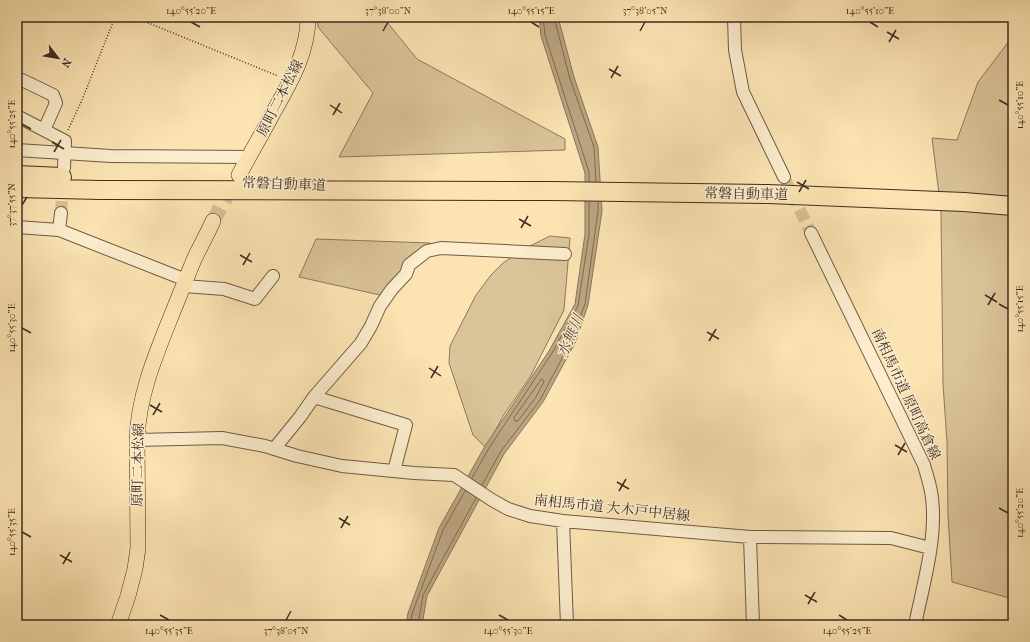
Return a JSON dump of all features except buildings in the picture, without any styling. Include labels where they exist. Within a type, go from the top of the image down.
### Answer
[{"type":"highway","name":"常磐自動車道","points":[[17,175],[551,191]]},
{"type":"highway","name":"常磐自動車道","points":[[17,188],[100,190],[638,192],[857,197],[1013,206]]},
{"type":"main road","name":"原町二本松線","points":[[239,175],[291,82],[300,62],[306,44],[308,17]]},
{"type":"main road","name":"原町二本松線","points":[[118,625],[128,596],[135,569],[138,548],[137,426],[140,410],[150,373],[193,262],[213,221]]},
{"type":"street","points":[[734,17],[735,50],[743,92],[784,178]]},
{"type":"street","points":[[17,80],[22,80],[53,96],[55,99],[56,103],[44,130]]},
{"type":"street","points":[[17,116],[44,130],[64,146]]},
{"type":"street","points":[[64,146],[64,168]]},
{"type":"street","points":[[17,150],[64,146],[111,156],[249,157]]},
{"type":"street","points":[[59,230],[60,213]]},
{"type":"street","points":[[17,227],[59,230],[185,283],[224,289],[256,299],[272,276]]},
{"type":"street","name":"南相馬市道 原町高倉線","points":[[811,233],[924,465],[932,497],[933,522],[930,548],[915,625]]},
{"type":"street","points":[[274,449],[314,397],[361,343],[380,306],[392,289],[406,274],[409,265],[427,251],[440,248],[565,254]]},
{"type":"street","points":[[314,397],[406,426],[394,471]]},
{"type":"street","name":"南相馬市道 大木戸中居線","points":[[137,440],[222,438],[245,441],[320,462],[342,466],[414,473],[454,475],[508,509],[530,516],[563,521],[750,536],[891,538],[930,548]]},
{"type":"street","points":[[563,521],[567,625]]},
{"type":"street","points":[[750,536],[753,625]]},
{"type":"path","points":[[64,146],[115,17]]},
{"type":"path","points":[[134,17],[291,82]]},
{"type":"shaded area","points":[[317,17],[383,17],[417,59],[565,139],[565,150],[339,157],[373,93],[318,27]]},
{"type":"shaded area","points":[[1013,36],[1013,599],[952,582],[948,515],[947,442],[943,384],[941,210],[932,138],[957,140],[978,82]]},
{"type":"shaded area","points":[[550,236],[570,238],[564,310],[530,377],[503,416],[486,448],[473,435],[449,363],[450,346],[476,295],[491,275],[503,263],[524,249]]},
{"type":"shaded area","points":[[316,239],[430,243],[393,279],[380,295],[299,277]]},
{"type":"water","name":"水無川","points":[[539,17],[558,17],[574,77],[598,147],[602,211],[588,305],[575,343],[543,402],[504,454],[427,596],[422,625],[406,625],[408,613],[439,528],[485,446],[549,351],[575,304],[585,234],[585,173],[541,36]]},
{"type":"tunnel","points":[[784,177],[811,233]]},
{"type":"tunnel","points":[[213,221],[235,181]]},
{"type":"tunnel","points":[[61,213],[63,183]]}]
